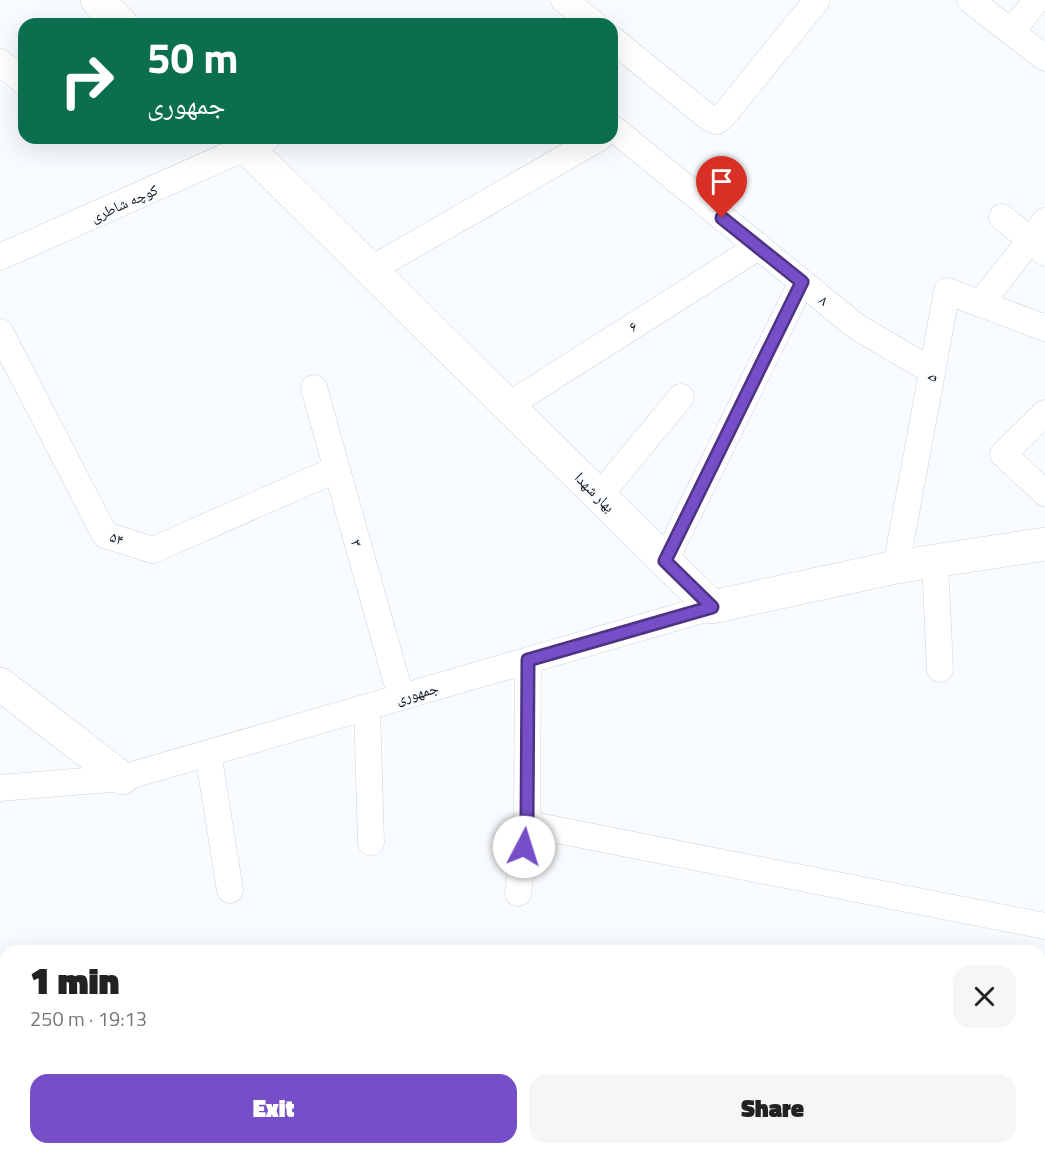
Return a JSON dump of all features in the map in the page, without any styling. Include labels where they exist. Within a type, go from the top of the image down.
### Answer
[{"type":"street","points":[[97,0],[115,18]]},
{"type":"street","points":[[564,0],[586,18]]},
{"type":"street","points":[[618,44],[709,118],[717,121],[817,0]]},
{"type":"street","points":[[970,0],[1045,58]]},
{"type":"street","points":[[1011,32],[1037,0]]},
{"type":"street","points":[[0,62],[18,77]]},
{"type":"street","name":"۸","points":[[618,132],[857,327],[932,371]]},
{"type":"street","name":"کوچه شاطری","points":[[0,257],[244,144]]},
{"type":"street","name":"بهار شهدا","points":[[253,144],[370,270],[712,607]]},
{"type":"street","points":[[370,270],[588,144]]},
{"type":"street","points":[[980,304],[1040,238],[1002,217]]},
{"type":"street","name":"۶","points":[[507,406],[758,247]]},
{"type":"street","points":[[665,561],[802,282]]},
{"type":"street","name":"۵","points":[[896,567],[947,291],[1045,328]]},
{"type":"street","name":"۵۴","points":[[0,332],[105,535],[153,550],[337,470]]},
{"type":"street","name":"۳","points":[[314,388],[401,697]]},
{"type":"street","points":[[599,496],[681,397]]},
{"type":"street","points":[[1045,413],[1004,454],[1045,493]]},
{"type":"street","points":[[712,607],[896,567],[1045,544]]},
{"type":"street","points":[[934,561],[940,669]]},
{"type":"street","name":"جمهوری","points":[[0,788],[122,778],[712,607]]},
{"type":"street","points":[[518,893],[527,824],[528,660]]},
{"type":"street","points":[[0,684],[122,778]]},
{"type":"street","points":[[367,707],[371,842]]},
{"type":"street","points":[[208,753],[230,890]]},
{"type":"street","points":[[527,824],[1045,926]]},
{"type":"route","points":[[524,847],[527,824],[528,660],[712,607],[665,561],[802,282],[722,218]]}]
